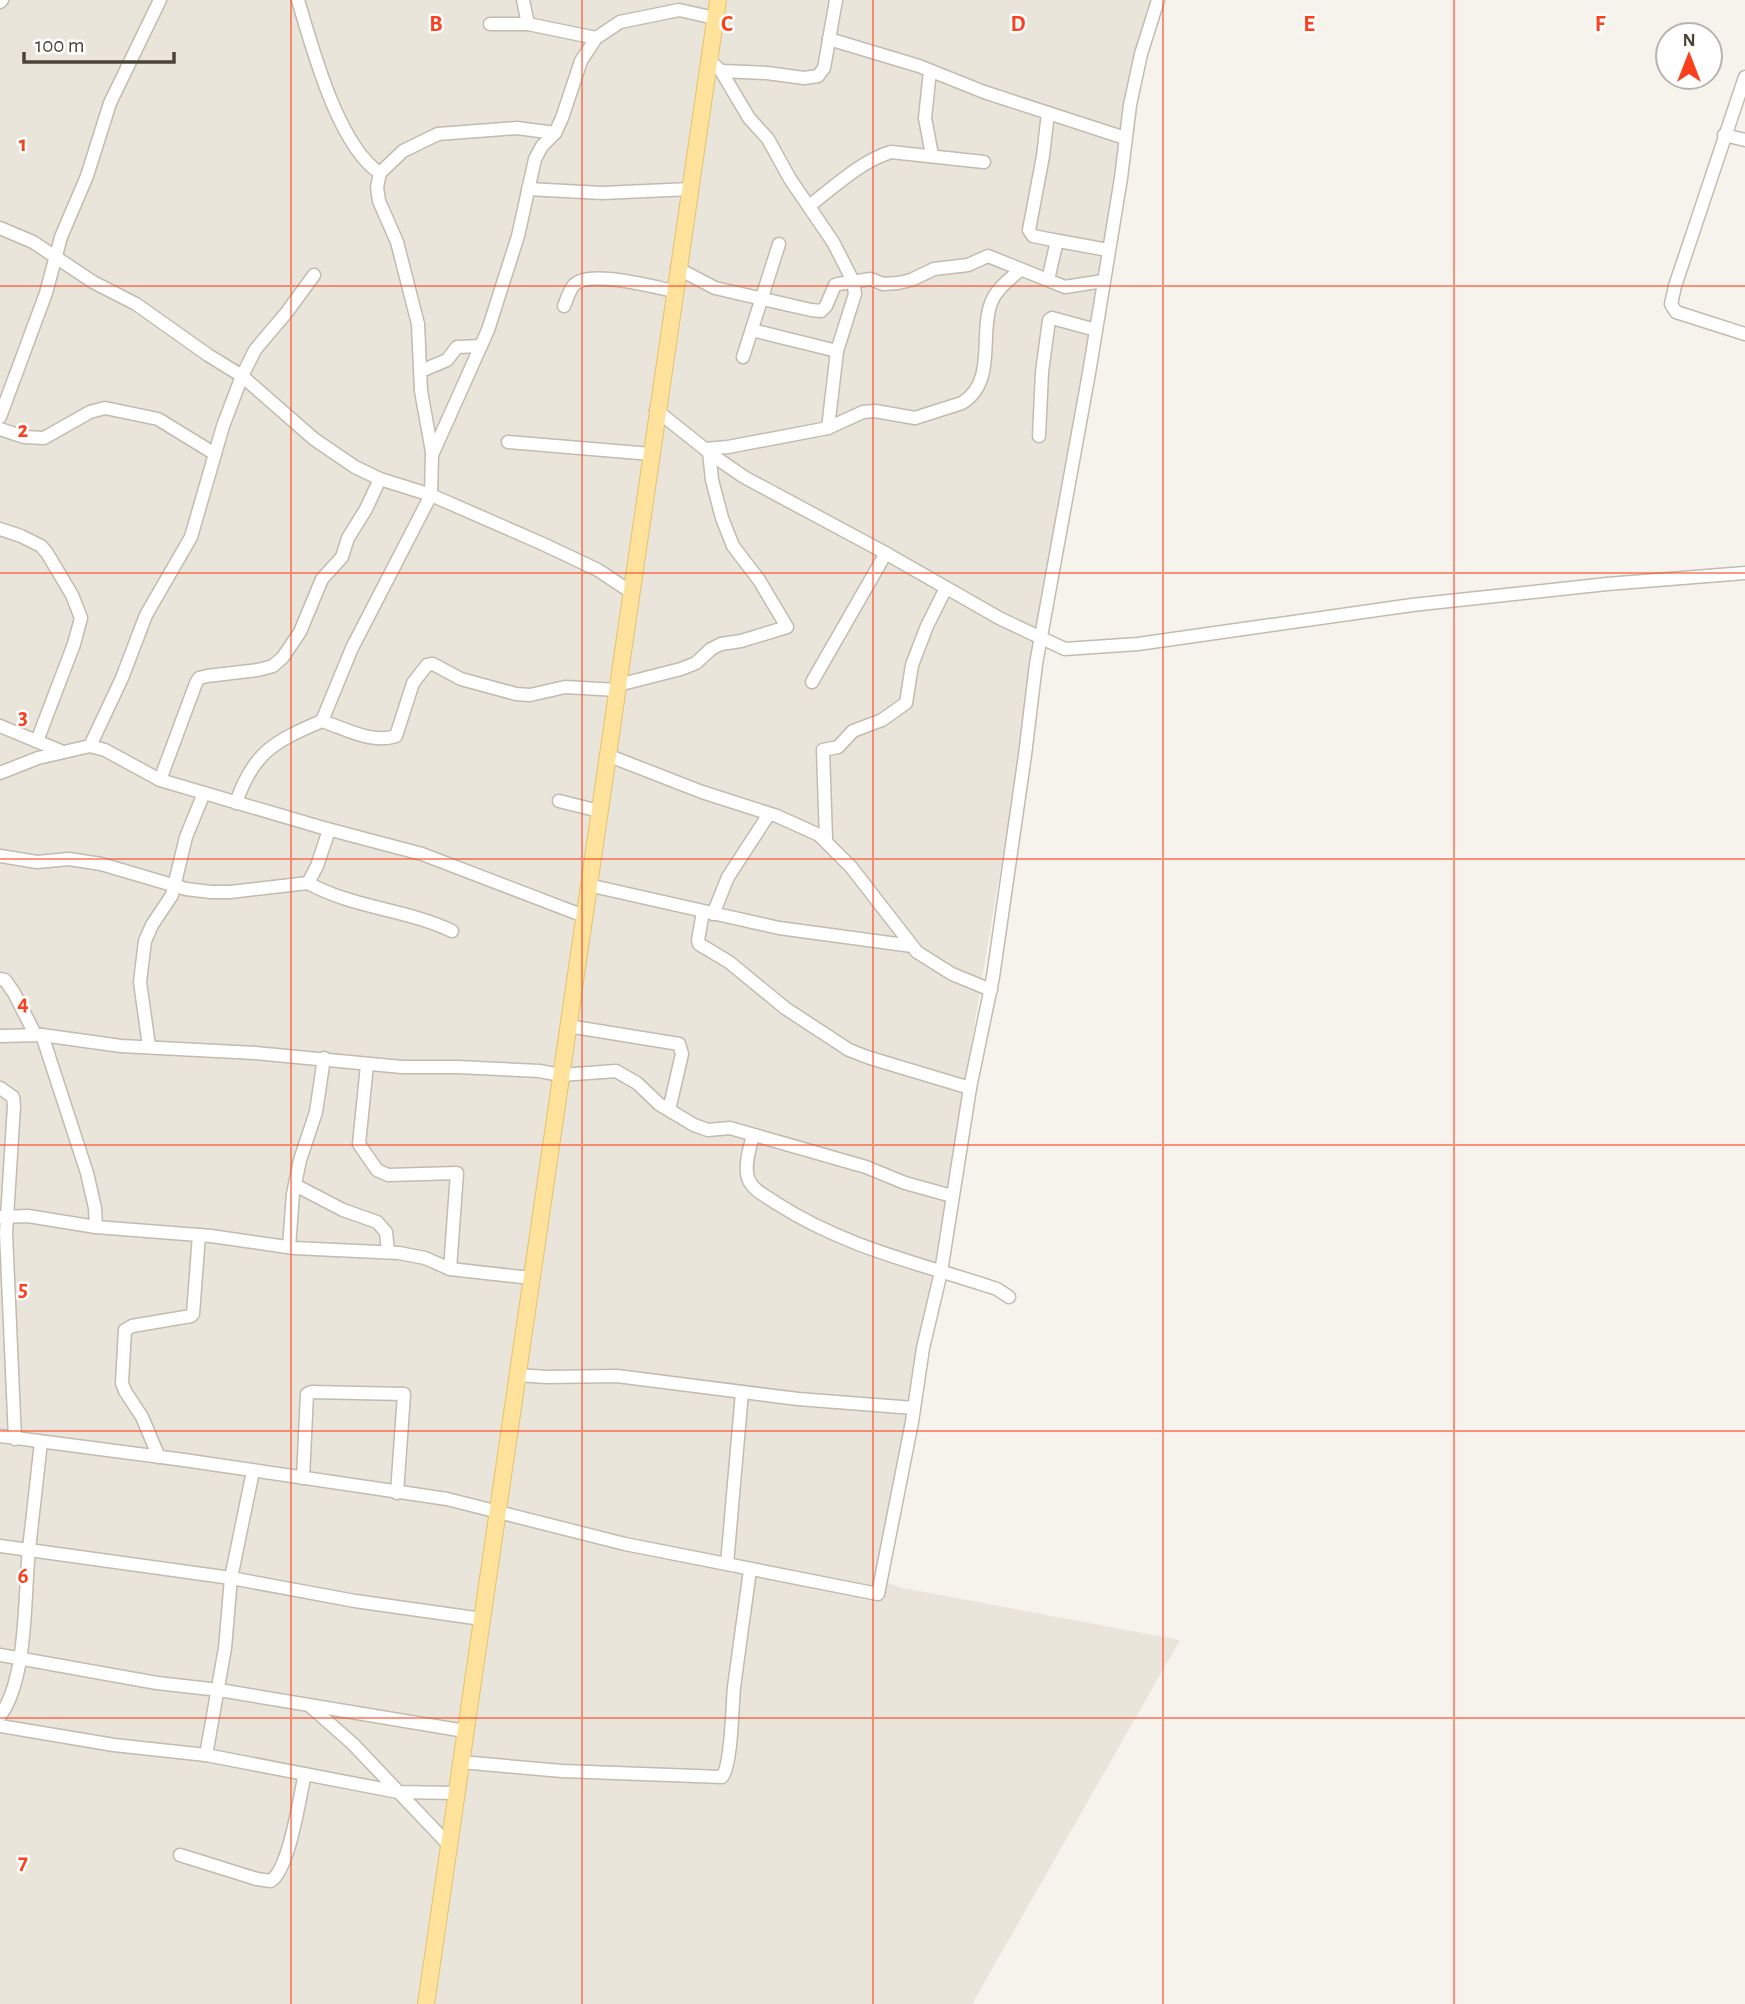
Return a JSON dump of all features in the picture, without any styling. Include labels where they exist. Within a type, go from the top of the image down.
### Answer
[{"type":"main road","points":[[426,2004],[656,410],[718,0]]},
{"type":"street","points":[[0,417],[46,293],[61,237],[87,176],[110,103],[160,0]]},
{"type":"street","points":[[298,0],[319,66],[344,128],[365,160],[380,173]]},
{"type":"street","points":[[523,0],[528,24]]},
{"type":"street","points":[[721,71],[804,78],[818,76],[824,68],[836,0]]},
{"type":"street","points":[[0,1436],[447,1499],[625,1544],[878,1594],[923,1348],[941,1272],[970,1088],[991,990],[1041,638],[1096,330],[1125,138],[1141,54],[1158,0]]},
{"type":"street","points":[[432,455],[481,346],[509,265],[535,159],[542,146],[555,132],[581,61],[596,38],[620,22],[679,10],[715,18]]},
{"type":"street","points":[[490,24],[528,24],[596,38]]},
{"type":"street","points":[[829,39],[1125,138]]},
{"type":"street","points":[[709,60],[721,71],[744,110],[768,139],[790,179],[833,242],[853,281],[853,301],[837,351],[828,428]]},
{"type":"street","points":[[930,71],[925,118],[932,155]]},
{"type":"street","points":[[1745,76],[1671,303],[1676,312],[1745,334]]},
{"type":"street","points":[[1048,113],[1029,230],[1032,236],[1108,250]]},
{"type":"street","points":[[236,803],[248,772],[262,753],[323,721],[352,648],[431,495],[432,455],[423,403],[419,334],[413,299],[397,242],[379,201],[377,187],[380,173],[403,151],[438,134],[517,128],[555,132]]},
{"type":"street","points":[[1724,135],[1745,140]]},
{"type":"street","points":[[809,206],[880,155],[891,152],[984,163]]},
{"type":"street","points":[[528,189],[602,193],[691,189]]},
{"type":"street","points":[[0,228],[33,242],[93,282],[136,304],[242,376],[314,439],[355,467],[380,479],[431,495],[598,570],[631,592]]},
{"type":"street","points":[[1048,280],[1056,251],[1053,240]]},
{"type":"street","points":[[743,357],[779,244]]},
{"type":"street","points":[[677,268],[715,288],[811,310],[821,310],[826,306],[835,285],[871,279],[883,284],[898,284],[934,269],[968,265],[988,256],[1065,288],[1102,281]]},
{"type":"street","points":[[707,450],[828,428],[863,412],[875,411],[915,418],[968,400],[984,372],[988,314],[992,302],[996,293],[1020,270]]},
{"type":"street","points":[[90,746],[122,678],[146,615],[191,537],[223,426],[242,376],[255,350],[314,275]]},
{"type":"street","points":[[564,306],[573,285],[583,279],[607,278],[674,291]]},
{"type":"street","points":[[1039,436],[1042,372],[1049,320],[1060,318],[1096,330]]},
{"type":"street","points":[[752,330],[837,351]]},
{"type":"street","points":[[421,371],[447,360],[457,348],[481,346]]},
{"type":"street","points":[[0,429],[24,438],[44,438],[90,412],[105,408],[158,419],[215,454]]},
{"type":"street","points":[[656,410],[744,477],[1065,649],[1125,645],[1412,605],[1607,584],[1745,573]]},
{"type":"street","points":[[508,442],[650,454]]},
{"type":"street","points":[[323,721],[383,740],[396,736],[413,683],[421,670],[430,664],[461,678],[516,694],[530,695],[565,687],[617,687],[696,663],[721,644],[787,627],[759,580],[733,545],[722,518],[707,450]]},
{"type":"street","points":[[160,780],[196,682],[207,676],[273,666],[283,657],[300,632],[322,579],[342,557],[348,538],[380,479]]},
{"type":"street","points":[[0,529],[21,536],[47,553],[72,594],[81,618],[74,644],[37,741]]},
{"type":"street","points":[[811,682],[886,553]]},
{"type":"street","points":[[826,839],[823,750],[838,747],[849,733],[876,723],[906,703],[912,665],[946,587]]},
{"type":"street","points":[[0,726],[63,752]]},
{"type":"street","points":[[0,773],[38,758],[90,746],[117,755],[160,780],[328,830],[422,854],[584,916]]},
{"type":"street","points":[[607,755],[811,830],[826,839],[912,946],[952,974],[991,990]]},
{"type":"street","points":[[149,1046],[140,982],[145,941],[176,885],[186,837],[204,793]]},
{"type":"street","points":[[559,801],[599,811]]},
{"type":"street","points":[[769,814],[708,913],[699,944],[729,962],[776,1001],[825,1036],[870,1058],[970,1088]]},
{"type":"street","points":[[308,883],[317,866],[328,830]]},
{"type":"street","points":[[0,856],[22,861],[69,859],[101,864],[186,889],[230,892],[308,883],[320,890],[366,905],[403,913],[453,932]]},
{"type":"street","points":[[588,885],[779,928],[912,946]]},
{"type":"street","points":[[0,979],[5,980],[39,1034],[87,1173],[95,1208],[96,1227]]},
{"type":"street","points":[[568,1026],[679,1044],[682,1054],[669,1110]]},
{"type":"street","points":[[0,1036],[39,1034],[121,1046],[324,1058],[367,1065],[500,1069],[561,1075],[611,1071],[622,1073],[669,1110],[694,1125],[708,1130],[730,1128],[866,1167],[905,1183],[952,1196]]},
{"type":"street","points":[[289,1247],[295,1185],[300,1160],[316,1112],[324,1058]]},
{"type":"street","points":[[367,1065],[359,1144],[377,1170],[388,1175],[457,1173],[450,1269]]},
{"type":"street","points":[[0,1088],[13,1097],[15,1106],[3,1216],[15,1439]]},
{"type":"street","points":[[753,1135],[748,1176],[761,1193],[795,1216],[858,1246],[997,1289],[1009,1297]]},
{"type":"street","points":[[295,1185],[343,1210],[377,1222],[386,1232],[388,1252]]},
{"type":"street","points":[[3,1216],[28,1216],[96,1227],[199,1235],[289,1247],[388,1252],[425,1258],[450,1269],[531,1278]]},
{"type":"street","points":[[159,1457],[152,1437],[122,1383],[125,1330],[132,1326],[193,1314],[199,1235]]},
{"type":"street","points":[[517,1375],[617,1376],[798,1399],[914,1408]]},
{"type":"street","points":[[727,1564],[741,1392]]},
{"type":"street","points":[[303,1478],[307,1394],[404,1394],[397,1493]]},
{"type":"street","points":[[0,1716],[8,1705],[20,1658],[41,1442]]},
{"type":"street","points":[[206,1755],[225,1648],[230,1578],[253,1471]]},
{"type":"street","points":[[0,1546],[230,1578],[355,1601],[482,1619]]},
{"type":"street","points":[[461,1762],[586,1773],[722,1777],[726,1769],[750,1570]]},
{"type":"street","points":[[0,1655],[156,1683],[219,1690],[465,1731]]},
{"type":"street","points":[[8,1705],[19,1730]]},
{"type":"street","points":[[309,1705],[353,1744],[448,1844]]},
{"type":"street","points":[[0,1726],[114,1745],[206,1755],[398,1792],[456,1793]]},
{"type":"street","points":[[180,1855],[271,1881],[279,1875],[285,1859],[305,1774]]},
{"type":"shaded area","points":[[0,0],[1151,0],[1088,399],[1005,842],[881,1581],[903,1588],[1180,1640],[972,2004],[0,2004]]}]
